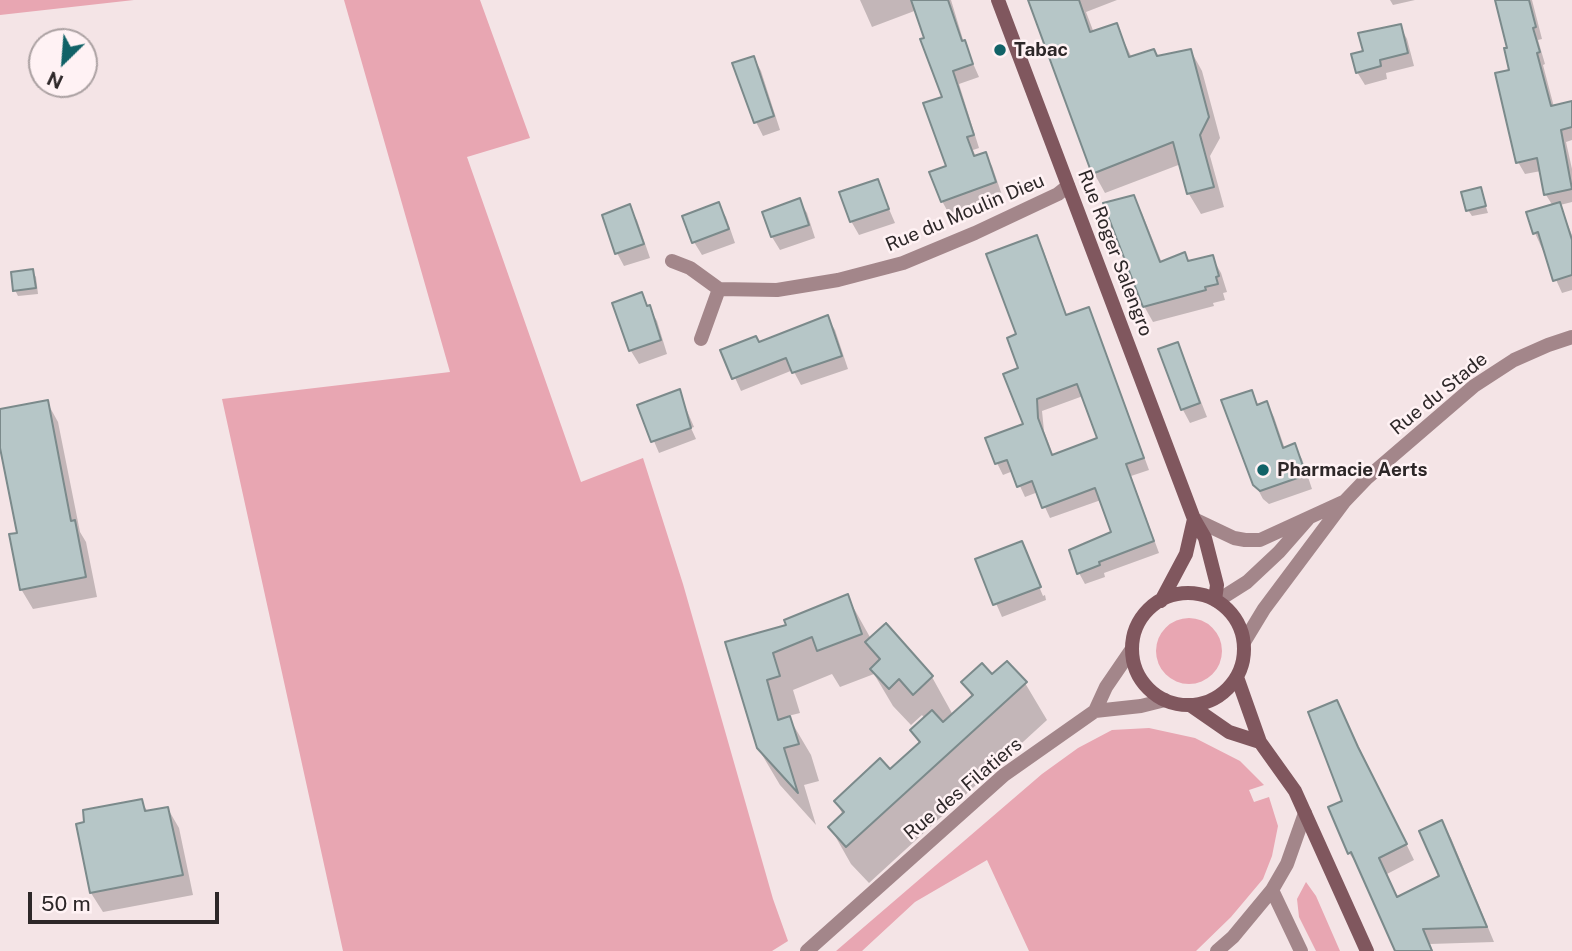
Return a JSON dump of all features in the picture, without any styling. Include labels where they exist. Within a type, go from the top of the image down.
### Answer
[{"type":"main road","name":"Rue Roger Salengro","points":[[998,0],[1194,519],[1205,538],[1217,584],[1216,601]]},
{"type":"main road","points":[[1161,601],[1186,554],[1194,519]]},
{"type":"main road","points":[[1188,593],[1216,601],[1235,619],[1244,642],[1244,654],[1237,677],[1228,688],[1204,703],[1190,705],[1165,700],[1156,695],[1141,680],[1132,649],[1137,626],[1143,616],[1161,601],[1188,593]]},
{"type":"main road","points":[[1237,677],[1260,742],[1296,791],[1367,951]]},
{"type":"main road","points":[[1190,705],[1228,732],[1260,742]]},
{"type":"street","name":"Rue du Moulin Dieu","points":[[719,289],[777,290],[838,280],[903,263],[975,233],[1058,194],[1068,186]]},
{"type":"street","points":[[672,261],[690,268],[719,289],[701,339]]},
{"type":"street","name":"Rue du Stade","points":[[1244,642],[1264,609],[1344,502],[1367,478],[1474,386],[1514,360],[1572,337]]},
{"type":"street","name":"Rue du Stade","points":[[1194,519],[1245,540],[1260,540],[1344,502]]},
{"type":"street","name":"Rue du Stade","points":[[1216,601],[1247,582],[1279,552],[1311,515]]},
{"type":"street","name":"Rue des Filatiers","points":[[807,951],[1004,775],[1095,710],[1106,687],[1132,649]]},
{"type":"street","points":[[1095,710],[1141,706],[1165,700]]},
{"type":"street","points":[[1217,951],[1233,937],[1272,890],[1287,864],[1305,813]]},
{"type":"street","points":[[1272,890],[1301,951]]},
{"type":"shaded area","points":[[0,0],[134,0],[0,15]]},
{"type":"shaded area","points":[[344,0],[480,0],[530,138],[467,157],[581,482],[643,458],[683,584],[773,899],[788,941],[772,951],[343,951],[222,399],[450,372]]},
{"type":"shaded area","points":[[1183,618],[1195,618],[1207,623],[1217,633],[1222,651],[1220,664],[1207,679],[1195,684],[1183,684],[1171,679],[1161,669],[1156,657],[1156,645],[1161,633],[1171,623]]},
{"type":"shaded area","points":[[1149,728],[1195,738],[1240,761],[1264,785],[1249,790],[1254,802],[1269,797],[1278,826],[1272,856],[1263,879],[1231,917],[1196,951],[1029,951],[987,860],[915,902],[862,951],[836,951],[1042,774],[1078,748],[1112,730]]},
{"type":"shaded area","points":[[1306,882],[1316,896],[1340,951],[1316,951],[1299,917],[1297,899]]},
{"type":"building","points":[[911,0],[948,0],[973,64],[953,71],[974,135],[967,137],[974,156],[986,152],[996,182],[941,202],[929,172],[946,166],[923,103],[942,97],[920,39],[924,38]]},
{"type":"building","points":[[1028,0],[1079,0],[1090,32],[1117,23],[1129,57],[1154,49],[1157,56],[1191,49],[1209,117],[1200,135],[1214,187],[1187,194],[1173,142],[1092,174]]},
{"type":"building","points":[[1495,0],[1529,0],[1540,52],[1537,53],[1551,106],[1572,101],[1572,127],[1561,130],[1572,189],[1544,195],[1537,158],[1516,163],[1495,73],[1509,70],[1504,48],[1507,48]]},
{"type":"building","points":[[1401,24],[1408,53],[1380,60],[1381,66],[1356,73],[1351,54],[1363,51],[1358,33]]},
{"type":"building","points":[[754,56],[774,116],[754,123],[732,63]]},
{"type":"building","points":[[878,179],[889,209],[850,222],[839,192]]},
{"type":"building","points":[[1481,187],[1486,206],[1466,211],[1461,192]]},
{"type":"building","points":[[1134,195],[1160,262],[1185,252],[1188,261],[1213,255],[1219,276],[1216,277],[1218,284],[1205,287],[1206,290],[1143,307],[1103,203]]},
{"type":"building","points":[[800,198],[809,225],[771,237],[762,212]]},
{"type":"building","points":[[719,202],[729,229],[692,243],[682,216]]},
{"type":"building","points":[[1560,202],[1572,240],[1572,275],[1553,281],[1538,232],[1533,234],[1526,212]]},
{"type":"building","points":[[630,204],[644,244],[615,254],[602,215]]},
{"type":"building","points":[[1037,235],[1066,315],[1089,307],[1144,458],[1126,464],[1154,541],[1099,562],[1100,565],[1077,574],[1069,550],[1111,532],[1095,488],[1042,508],[1032,481],[1017,487],[1007,460],[995,464],[985,438],[1023,424],[1003,374],[1018,368],[1007,338],[1016,334],[986,254]],"holes":[[[1077,384],[1097,438],[1052,455],[1038,418],[1037,399]]]},
{"type":"building","points":[[33,269],[36,288],[13,291],[11,272]]},
{"type":"building","points":[[642,292],[647,306],[650,305],[661,340],[629,351],[612,303]]},
{"type":"building","points":[[828,315],[842,356],[792,373],[786,358],[732,379],[720,350],[756,336],[759,342]]},
{"type":"building","points":[[1178,342],[1200,403],[1181,410],[1158,349]]},
{"type":"building","points":[[680,389],[691,428],[651,442],[637,405]]},
{"type":"building","points":[[1252,390],[1257,405],[1267,401],[1283,448],[1295,443],[1306,475],[1260,491],[1253,485],[1221,400]]},
{"type":"building","points":[[48,400],[71,521],[75,520],[86,577],[20,590],[9,534],[17,533],[0,448],[0,409]]},
{"type":"building","points":[[1022,541],[1041,587],[993,605],[975,559]]},
{"type":"building","points":[[848,594],[862,634],[817,651],[812,637],[773,653],[780,676],[767,680],[778,720],[790,716],[799,744],[784,748],[798,793],[757,748],[725,642],[786,625],[784,620]]},
{"type":"building","points":[[886,623],[933,676],[913,695],[899,679],[889,689],[870,669],[880,659],[865,642]]},
{"type":"building","points":[[1007,661],[1027,682],[846,847],[828,827],[844,812],[834,801],[880,758],[890,769],[920,742],[910,730],[932,710],[943,722],[973,695],[961,682],[982,663],[992,674]]},
{"type":"building","points":[[1337,700],[1407,844],[1379,858],[1397,897],[1439,876],[1419,831],[1442,820],[1487,927],[1423,929],[1432,951],[1395,951],[1328,807],[1342,801],[1308,712]]},
{"type":"building","points":[[142,799],[145,811],[168,807],[183,875],[90,893],[76,824],[84,822],[83,810]]},
{"type":"place","name":"Tabac","points":[[1000,50]]},
{"type":"place","name":"Pharmacie Aerts","points":[[1263,470]]}]
